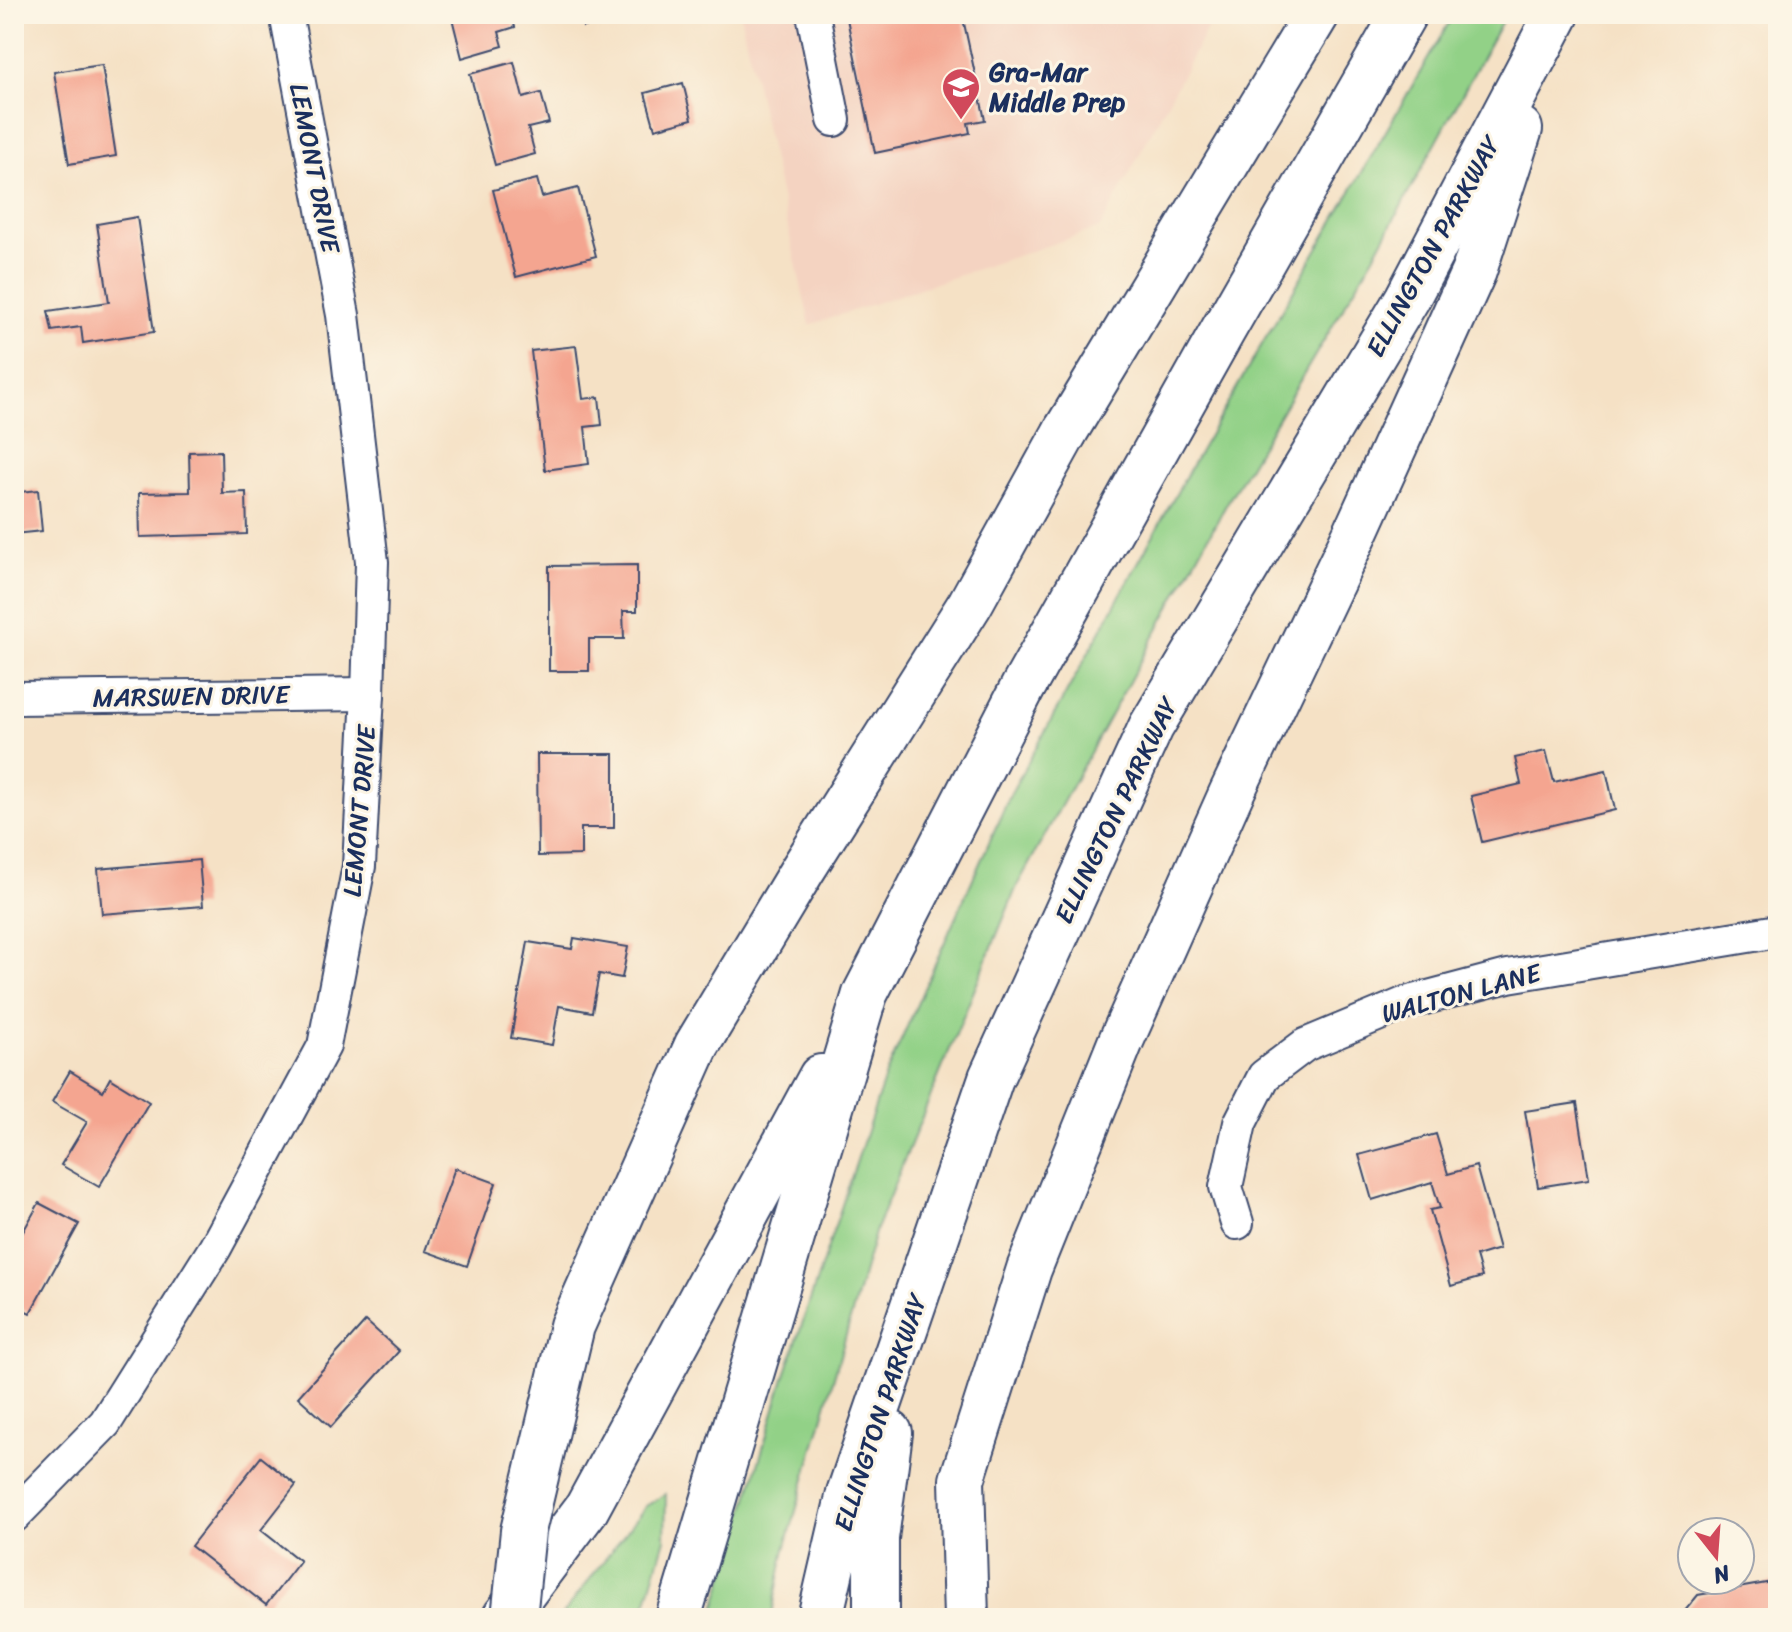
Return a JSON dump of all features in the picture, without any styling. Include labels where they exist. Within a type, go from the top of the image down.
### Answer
[{"type":"highway","points":[[514,1618],[523,1531],[572,1326],[697,1045],[803,869],[970,604],[1065,432],[1317,14]]},
{"type":"highway","points":[[504,1618],[587,1508],[865,994],[1023,687],[1404,14]]},
{"type":"highway","points":[[966,1618],[962,1480],[1029,1269],[1126,1029],[1231,794],[1355,534],[1474,271],[1557,14]]},
{"type":"highway","name":"ELLINGTON PARKWAY","points":[[820,1618],[849,1493],[991,1078],[1151,727],[1407,299],[1557,14]]},
{"type":"highway","points":[[678,1618],[865,994]]},
{"type":"highway","points":[[876,1618],[876,1538],[902,1340]]},
{"type":"street","name":"LEMONT DRIVE","points":[[14,1516],[105,1423],[215,1248],[324,1046],[359,866],[372,562],[345,326],[286,14]]},
{"type":"street","points":[[813,14],[834,120]]},
{"type":"street","name":"MARSWEN DRIVE","points":[[14,698],[368,694]]},
{"type":"street","name":"WALTON LANE","points":[[1237,1223],[1226,1187],[1240,1123],[1264,1076],[1305,1045],[1406,1003],[1508,976],[1778,931]]},
{"type":"shaded area","name":"Gra-Mar Middle Prep","points":[[740,14],[1215,14],[1100,228],[810,325]]},
{"type":"green space","points":[[1454,14],[1506,14],[1374,256],[1226,505],[1017,886],[876,1229],[784,1553],[771,1618],[712,1618],[784,1378],[886,1074],[1011,793],[1196,458]]},
{"type":"green space","points":[[666,1494],[665,1539],[642,1618],[560,1618],[646,1506]]},
{"type":"building","points":[[451,14],[511,14],[515,27],[499,32],[503,46],[462,58]]},
{"type":"building","points":[[580,14],[620,14],[621,18],[583,27]]},
{"type":"building","points":[[846,14],[962,14],[985,120],[968,123],[970,133],[875,153]]},
{"type":"building","points":[[514,62],[523,98],[541,93],[549,123],[528,128],[535,154],[495,165],[470,74]]},
{"type":"building","points":[[102,65],[116,156],[69,164],[54,72]]},
{"type":"building","points":[[683,83],[692,119],[655,129],[645,93]]},
{"type":"building","points":[[537,179],[542,197],[578,188],[596,256],[516,277],[493,190]]},
{"type":"building","points":[[137,217],[154,332],[83,343],[81,327],[52,331],[48,311],[109,302],[97,224]]},
{"type":"building","points":[[576,346],[583,399],[599,397],[602,425],[585,427],[589,464],[545,470],[531,351]]},
{"type":"building","points":[[221,451],[222,493],[246,492],[247,534],[140,537],[139,493],[190,492],[189,452]]},
{"type":"building","points":[[18,453],[21,492],[38,490],[42,531],[14,534],[14,454]]},
{"type":"building","points":[[637,565],[637,611],[623,611],[624,639],[589,639],[589,671],[549,671],[549,566]]},
{"type":"building","points":[[1546,751],[1554,782],[1606,770],[1615,810],[1482,842],[1471,796],[1521,784],[1515,758]]},
{"type":"building","points":[[537,754],[614,754],[614,828],[581,828],[581,855],[538,856]]},
{"type":"building","points":[[199,860],[203,906],[102,914],[98,869]]},
{"type":"building","points":[[574,938],[628,947],[622,978],[599,974],[592,1012],[559,1006],[552,1045],[511,1038],[528,942],[572,949]]},
{"type":"building","points":[[70,1071],[103,1091],[110,1078],[149,1102],[99,1187],[61,1165],[87,1122],[52,1102]]},
{"type":"building","points":[[1577,1103],[1589,1179],[1538,1187],[1525,1111]]},
{"type":"building","points":[[1436,1134],[1448,1174],[1476,1166],[1499,1249],[1476,1256],[1482,1277],[1451,1286],[1430,1210],[1440,1208],[1432,1182],[1372,1200],[1359,1155]]},
{"type":"building","points":[[455,1168],[496,1183],[467,1266],[425,1251]]},
{"type":"building","points":[[39,1203],[79,1224],[30,1313],[14,1305],[14,1248]]},
{"type":"building","points":[[366,1321],[399,1351],[331,1427],[298,1397]]},
{"type":"building","points":[[261,1457],[296,1485],[261,1530],[300,1561],[266,1605],[191,1546]]},
{"type":"building","points":[[1778,1581],[1778,1618],[1679,1618],[1697,1596],[1756,1596],[1756,1585]]},
{"type":"place","name":"Gra-Mar Middle Prep","points":[[961,121]]}]
